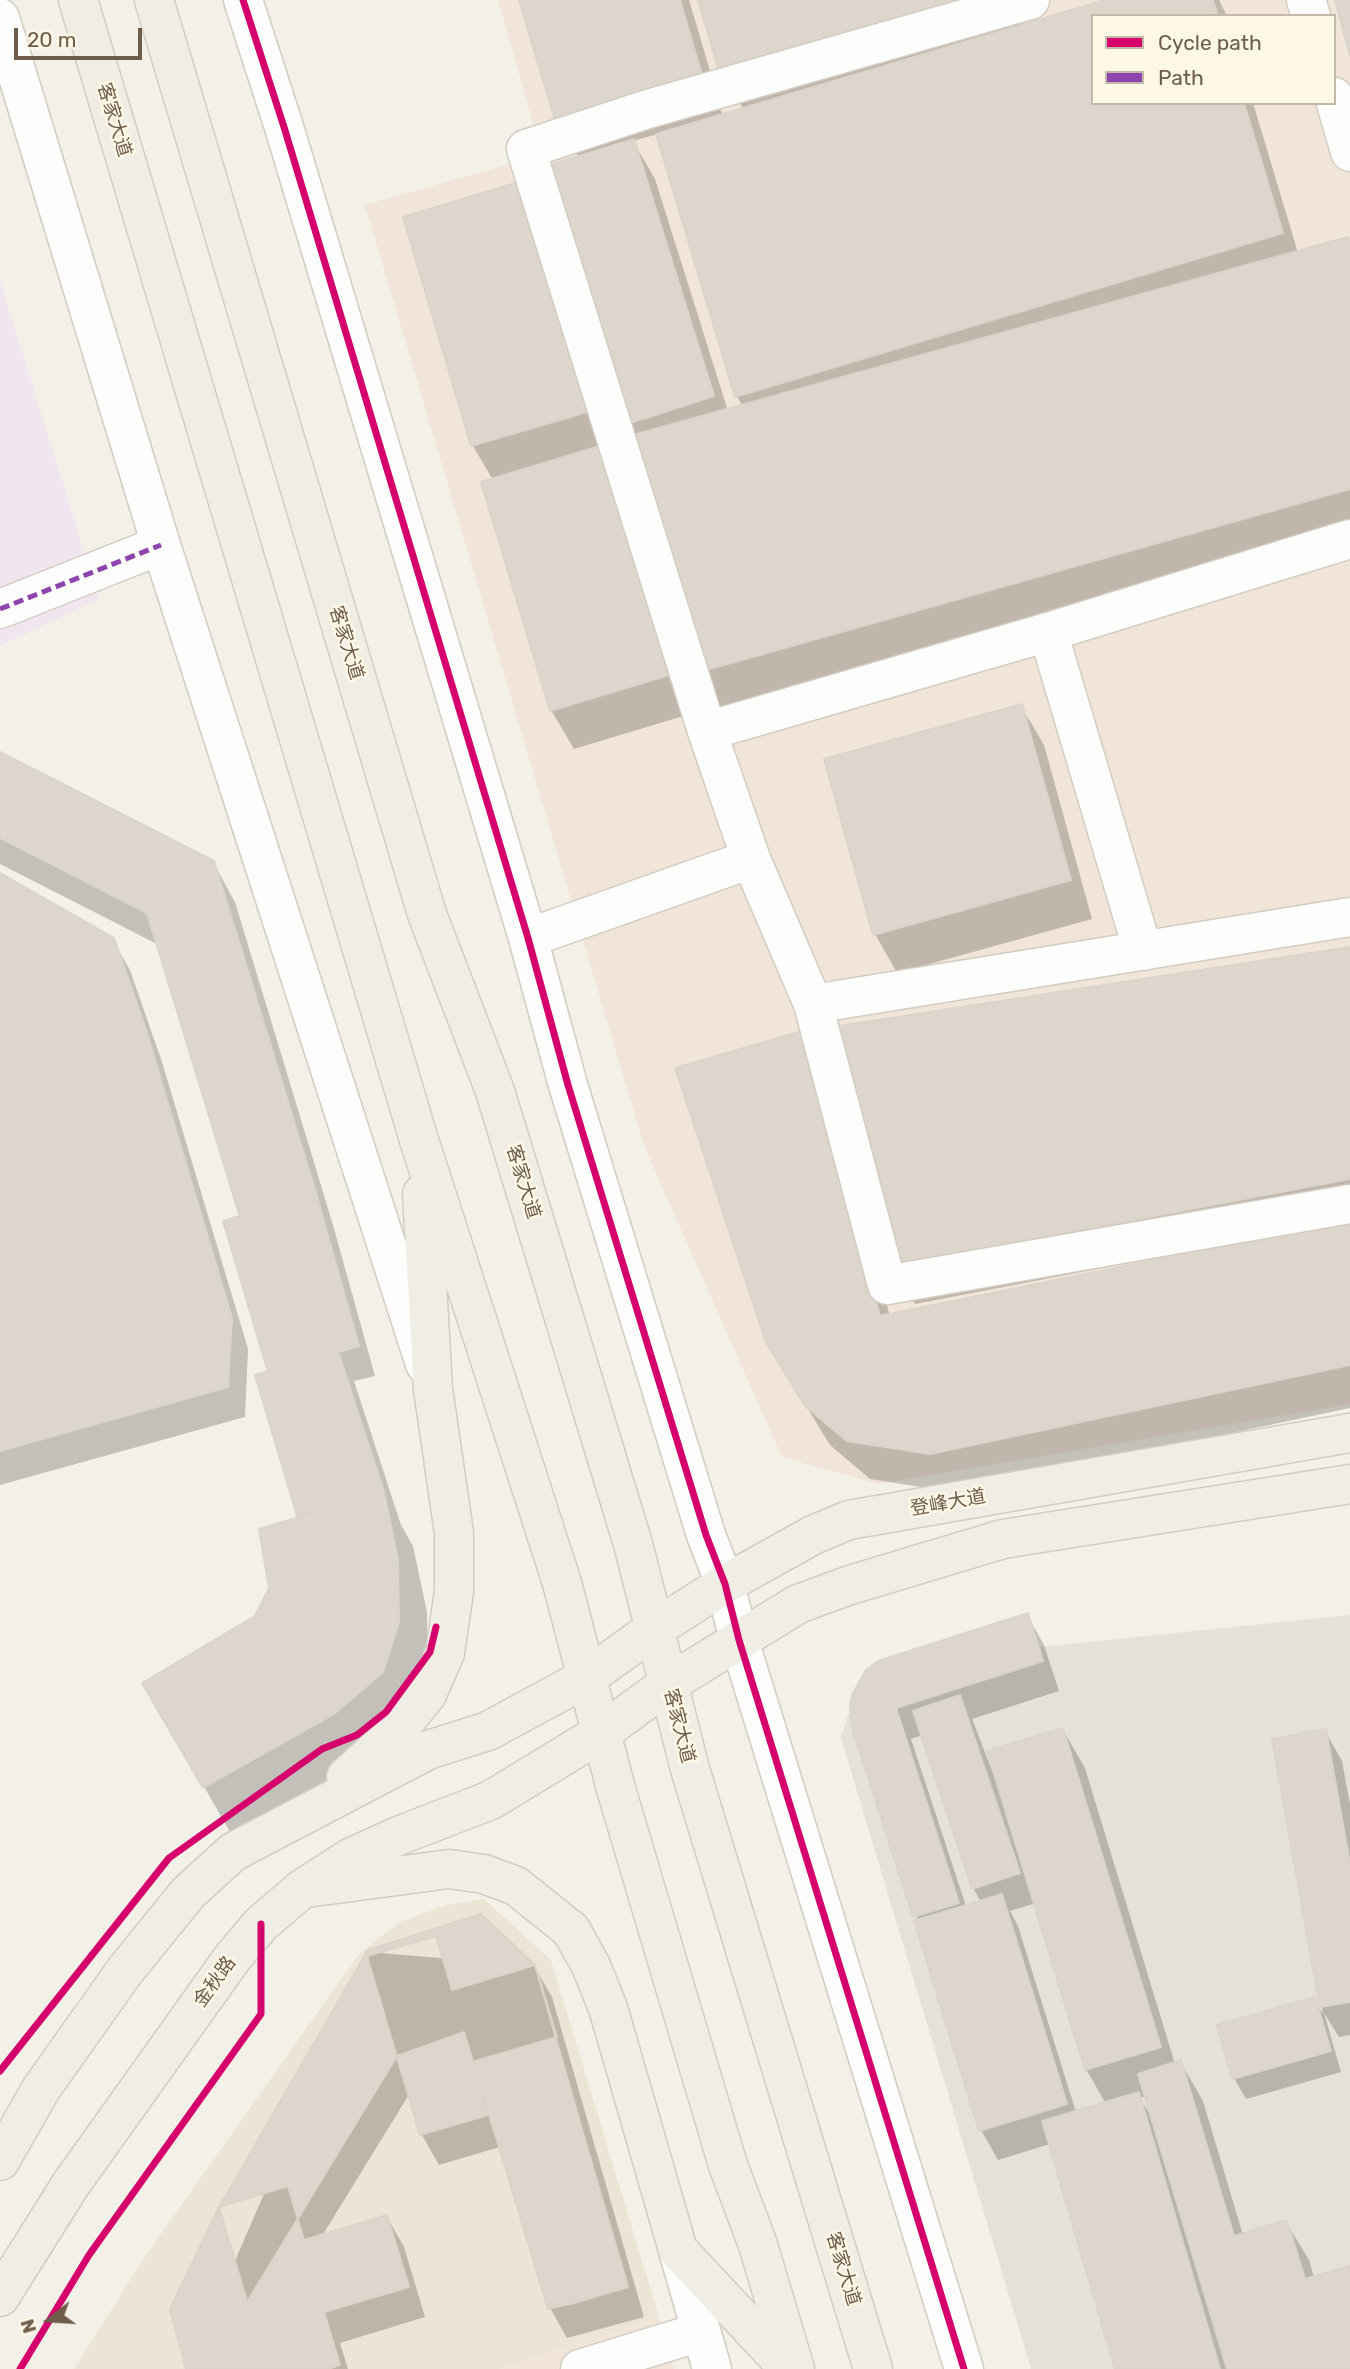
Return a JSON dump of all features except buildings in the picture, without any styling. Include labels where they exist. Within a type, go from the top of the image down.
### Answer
[{"type":"main road","name":"客家大道","points":[[78,0],[419,1140],[562,1583],[601,1733],[724,2152],[758,2245],[795,2369]]},
{"type":"main road","name":"客家大道","points":[[154,0],[427,914],[495,1091],[633,1544],[690,1769],[873,2369]]},
{"type":"main road","points":[[311,1810],[400,1728],[427,1694],[445,1653],[454,1591],[454,1533],[433,1389],[419,1140]]},
{"type":"main road","name":"登峰大道","points":[[586,1678],[654,1629],[725,1584],[813,1535],[849,1520],[1350,1433]]},
{"type":"main road","points":[[601,1733],[668,1684],[798,1604],[850,1585],[1003,1539],[1350,1484]]},
{"type":"main road","points":[[0,2161],[41,2089],[124,1972],[188,1892],[233,1852],[428,1750],[488,1731],[586,1678]]},
{"type":"main road","name":"金秋路","points":[[0,2297],[71,2184],[233,1956],[261,1924],[302,1889],[350,1858],[491,1800],[601,1733]]},
{"type":"main road","points":[[302,1889],[449,1869],[484,1874],[516,1886],[571,1930],[608,2008],[678,2250],[789,2369]]},
{"type":"street","points":[[243,0],[284,127],[528,938],[572,1099],[706,1535],[725,1584],[739,1640],[964,2369]]},
{"type":"street","points":[[1030,0],[648,109],[526,149],[707,731],[751,859],[813,1004],[887,1285],[1350,1204]]},
{"type":"street","points":[[0,18],[161,545],[433,1389]]},
{"type":"street","points":[[1336,104],[1350,152]]},
{"type":"street","points":[[707,731],[1048,632],[1350,539]]},
{"type":"street","points":[[0,609],[161,545]]},
{"type":"street","points":[[1048,632],[1143,951]]},
{"type":"street","points":[[528,938],[751,859]]},
{"type":"street","points":[[813,1004],[1350,917]]},
{"type":"street","points":[[678,2250],[712,2369]]},
{"type":"street","points":[[580,2369],[700,2332]]},
{"type":"shaded area","points":[[498,0],[1350,0],[1350,1404],[878,1484],[782,1457],[644,1146],[365,205],[542,155]]},
{"type":"shaded area","points":[[0,280],[99,599],[0,646]]},
{"type":"shaded area","points":[[1350,1615],[1350,2369],[1031,2369],[841,1738],[848,1715],[867,1693],[1040,1647]]},
{"type":"shaded area","points":[[484,1899],[551,1960],[659,2317],[499,2369],[74,2369],[146,2255],[359,1954],[400,1922],[446,1905]]},
{"type":"shaded area","points":[[659,2317],[674,2369],[499,2369]]},
{"type":"marked path","points":[[0,609],[161,545]]},
{"type":"cycle path","points":[[243,0],[284,127],[528,938],[568,1085],[706,1535],[725,1584],[739,1640],[964,2369]]},
{"type":"cycle path","points":[[0,2071],[169,1858],[322,1749],[357,1735],[386,1712],[430,1652],[436,1627]]},
{"type":"cycle path","points":[[20,2369],[89,2255],[261,2014],[261,1924]]}]
